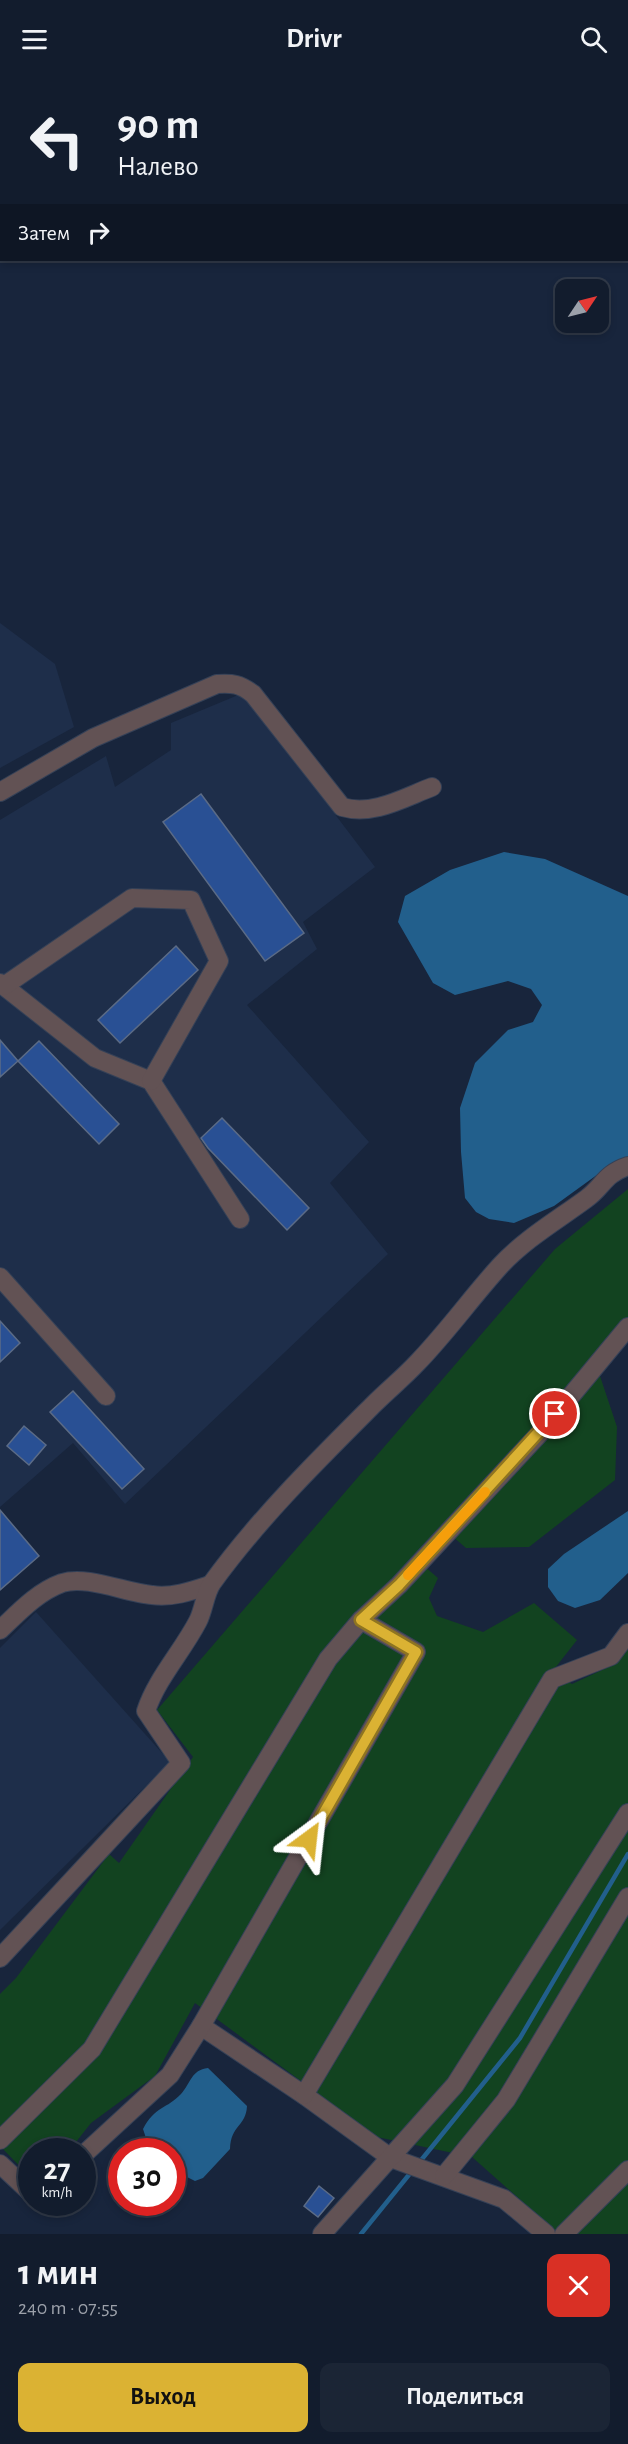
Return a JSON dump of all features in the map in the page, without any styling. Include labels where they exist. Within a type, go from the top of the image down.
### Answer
[{"type":"street","points":[[0,792],[93,738],[217,684],[233,683],[243,686],[253,694],[342,807],[357,811],[369,810],[432,787]]},
{"type":"street","points":[[151,1081],[219,961],[191,900],[132,898],[2,985],[95,1059],[151,1081],[240,1219]]},
{"type":"street","points":[[0,1958],[181,1763],[146,1711],[152,1692],[185,1645],[199,1617],[210,1585],[290,1492],[446,1333],[500,1266],[531,1237],[589,1198],[601,1183],[617,1170],[628,1166]]},
{"type":"street","points":[[0,1277],[106,1396]]},
{"type":"street","points":[[0,2140],[92,2049],[328,1659],[361,1620],[399,1585],[541,1432],[628,1327]]},
{"type":"street","points":[[0,1630],[44,1592],[63,1583],[81,1581],[154,1596],[186,1594],[210,1585]]},
{"type":"street","points":[[96,2143],[170,2075],[201,2026],[416,1652],[361,1620]]},
{"type":"street","points":[[304,2095],[552,1679],[611,1656],[628,1634]]},
{"type":"street","points":[[322,2234],[455,2085],[628,1813]]},
{"type":"street","points":[[444,2176],[506,2100],[628,1897]]},
{"type":"street","points":[[201,2026],[304,2095],[391,2158],[504,2199],[546,2234]]},
{"type":"street","points":[[0,2164],[18,2181]]},
{"type":"street","points":[[564,2234],[628,2170]]},
{"type":"shaded area","points":[[0,623],[55,664],[74,727],[0,768]]},
{"type":"shaded area","points":[[243,693],[375,867],[303,922],[317,949],[247,1005],[369,1142],[330,1183],[388,1254],[125,1504],[73,1443],[0,1507],[0,820],[106,756],[115,787],[171,750],[171,723]]},
{"type":"shaded area","points":[[504,852],[545,859],[628,896],[628,1158],[612,1164],[554,1206],[514,1223],[489,1219],[476,1212],[465,1198],[460,1108],[475,1063],[508,1030],[533,1022],[542,1005],[531,989],[508,981],[455,995],[433,983],[398,922],[405,896],[450,870]]},
{"type":"shaded area","points":[[628,1511],[628,1573],[600,1600],[575,1608],[558,1601],[548,1587],[548,1569],[564,1554]]},
{"type":"shaded area","points":[[36,1612],[170,1762],[0,1930],[0,1648]]},
{"type":"shaded area","points":[[208,2068],[247,2106],[244,2118],[233,2135],[230,2149],[203,2178],[195,2181],[186,2176],[186,2138],[146,2138],[143,2129],[152,2116],[176,2099],[195,2074]]},
{"type":"green space","points":[[628,1189],[628,1332],[597,1367],[617,1427],[615,1480],[529,1547],[466,1548],[445,1530],[416,1559],[438,1578],[429,1598],[437,1616],[483,1632],[534,1603],[577,1640],[552,1672],[572,1684],[615,1664],[628,1647],[628,2234],[559,2234],[472,2157],[377,2137],[195,2003],[155,2076],[91,2123],[79,2138],[18,2138],[18,2165],[0,2146],[0,1994],[16,1978],[109,1854],[119,1863],[193,1757],[157,1710],[555,1249]]},
{"type":"building","points":[[201,794],[304,933],[265,961],[163,822]]},
{"type":"building","points":[[176,946],[198,970],[120,1043],[98,1020]]},
{"type":"building","points":[[0,1040],[18,1061],[0,1077]]},
{"type":"building","points":[[39,1041],[119,1124],[99,1144],[18,1061]]},
{"type":"building","points":[[222,1118],[309,1208],[287,1230],[201,1138]]},
{"type":"building","points":[[0,1321],[20,1343],[0,1362]]},
{"type":"building","points":[[73,1391],[144,1469],[122,1489],[50,1412]]},
{"type":"building","points":[[24,1426],[46,1445],[29,1465],[7,1446]]},
{"type":"building","points":[[0,1510],[39,1556],[0,1590]]},
{"type":"building","points":[[319,2186],[334,2198],[318,2217],[304,2206]]},
{"type":"waterway","points":[[418,2164],[520,2038],[628,1854]]},
{"type":"waterway","points":[[361,2234],[412,2171]]},
{"type":"slow traffic","points":[[408,1575],[485,1492]]},
{"type":"route","points":[[309,1839],[416,1652],[361,1620],[399,1585],[555,1414]]}]
